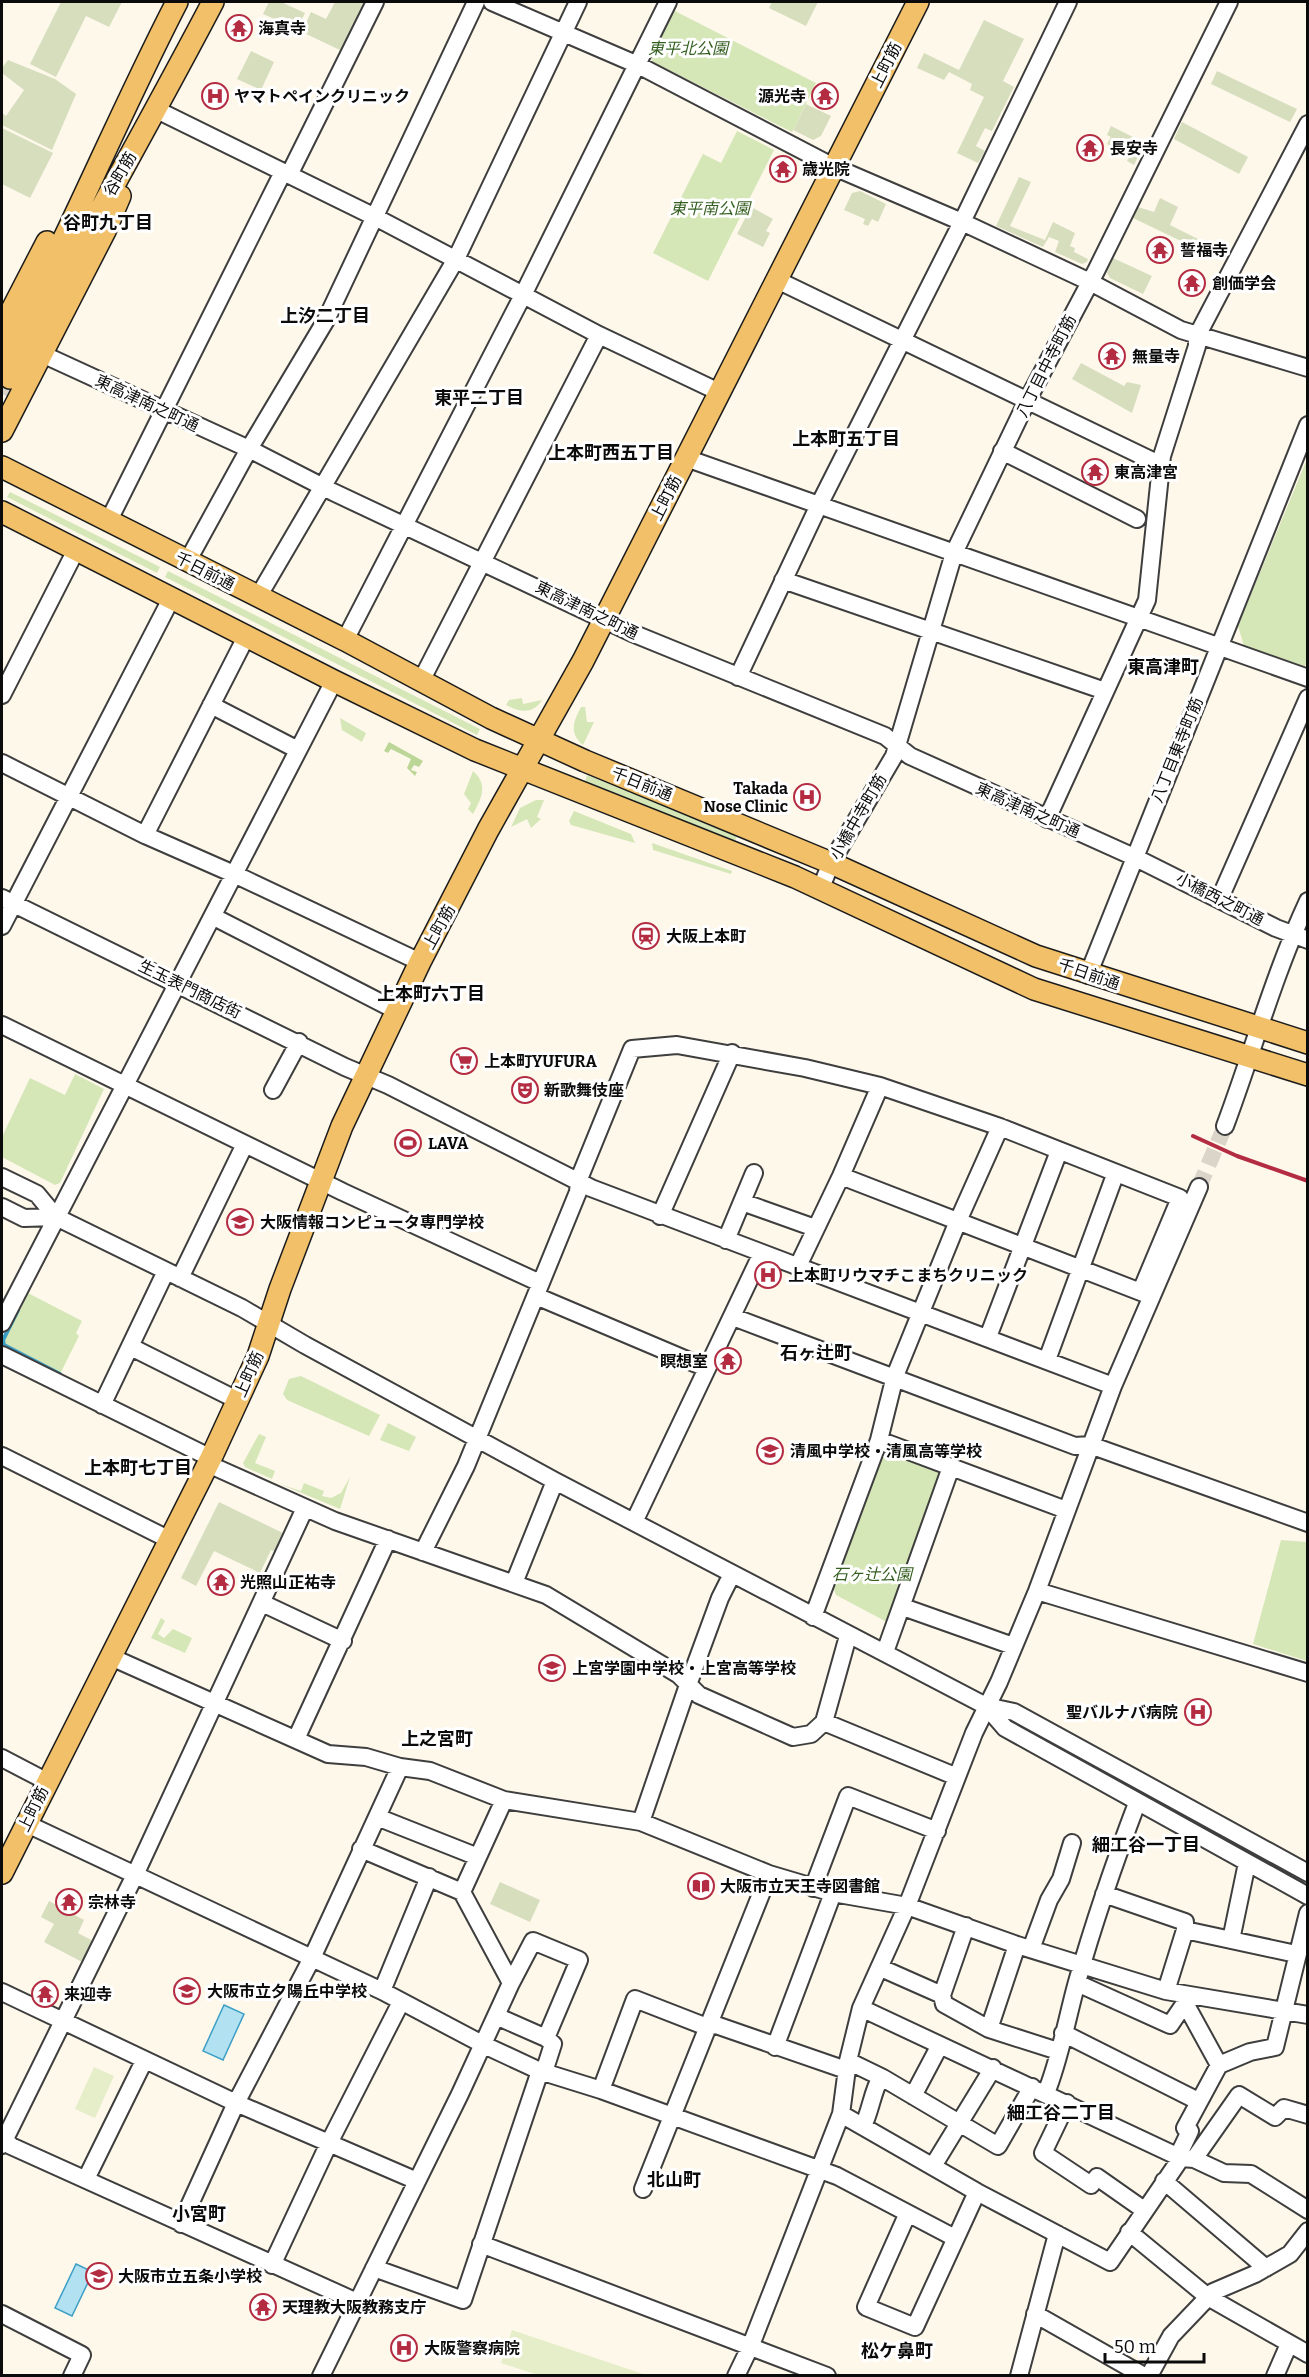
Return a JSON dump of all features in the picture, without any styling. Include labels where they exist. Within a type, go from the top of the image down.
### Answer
[{"type":"main road","name":"谷町筋","points":[[6,369],[129,95],[177,2]]},
{"type":"main road","name":"谷町筋","points":[[6,369],[157,110],[213,2]]},
{"type":"main road","name":"上町筋","points":[[2,1873],[46,1781],[170,1540],[258,1356],[321,1181],[366,1076],[420,962],[522,769],[584,661],[603,618],[918,2]]},
{"type":"main road","points":[[2,328],[62,212],[129,95]]},
{"type":"main road","points":[[2,430],[105,231],[157,110]]},
{"type":"main road","name":"千日前通","points":[[2,466],[108,522],[345,640],[491,718],[585,761],[831,863],[1036,956],[1088,975],[1308,1043]]},
{"type":"main road","name":"千日前通","points":[[2,512],[246,637],[476,750],[820,890],[1034,989],[1308,1075]]},
{"type":"street","points":[[108,522],[163,410],[375,2]]},
{"type":"street","points":[[187,562],[249,449],[326,320],[476,2]]},
{"type":"street","points":[[492,2],[638,65],[834,167],[962,222],[1090,282],[1197,336],[1308,368]]},
{"type":"street","points":[[258,597],[456,259],[578,2]]},
{"type":"street","points":[[345,640],[524,295],[668,2]]},
{"type":"street","points":[[738,677],[818,507],[962,222],[1068,2]]},
{"type":"street","name":"八丁目中寺町筋","points":[[897,744],[954,553],[1002,451],[1090,282],[1229,2]]},
{"type":"street","points":[[157,110],[375,217],[599,335],[719,392]]},
{"type":"street","points":[[1047,819],[1141,618],[1147,600],[1145,523],[1197,346],[1197,336],[1308,124]]},
{"type":"street","points":[[777,280],[1161,465]]},
{"type":"street","points":[[421,681],[599,335]]},
{"type":"street","name":"東高津南之町通","points":[[42,354],[249,449],[321,486],[603,618],[897,744],[910,756],[1134,856]]},
{"type":"street","name":"八丁目東寺町筋","points":[[1088,975],[1308,425]]},
{"type":"street","points":[[1002,451],[1145,523]]},
{"type":"street","points":[[686,458],[818,507],[1308,678]]},
{"type":"street","points":[[2,695],[76,550]]},
{"type":"street","points":[[783,579],[1105,691]]},
{"type":"street","points":[[2,926],[7,901],[68,797],[171,599]]},
{"type":"street","points":[[145,836],[246,637]]},
{"type":"street","points":[[2,1323],[123,1085],[236,875],[334,681]]},
{"type":"street","points":[[1220,898],[1308,698]]},
{"type":"street","points":[[211,705],[298,750]]},
{"type":"street","name":"小橋中寺町筋","points":[[820,890],[831,863],[894,756],[897,744]]},
{"type":"street","points":[[2,763],[145,836],[236,875],[420,962]]},
{"type":"street","name":"小橋西之町通","points":[[1134,856],[1300,937]]},
{"type":"street","name":"生玉表門商店街","points":[[7,901],[579,1179],[591,1188],[1113,1386]]},
{"type":"street","points":[[1225,1126],[1250,1058],[1258,1028],[1300,937],[1308,901]]},
{"type":"street","points":[[214,916],[397,1011]]},
{"type":"street","points":[[2,1025],[538,1289],[706,1368]]},
{"type":"street","points":[[273,1090],[299,1042]]},
{"type":"street","points":[[423,1552],[466,1466],[578,1192],[579,1179],[632,1049],[677,1045],[732,1053],[880,1086],[1000,1127],[1115,1175],[1180,1198],[1036,1591],[986,1706],[881,1968],[861,2008],[847,2066],[841,2114],[784,2254],[751,2345],[736,2376]]},
{"type":"street","points":[[660,1216],[732,1053]]},
{"type":"street","points":[[798,1266],[841,1176],[880,1086]]},
{"type":"street","points":[[813,1617],[879,1440],[895,1376],[920,1311],[1000,1127]]},
{"type":"street","points":[[102,1405],[131,1347],[245,1144]]},
{"type":"street","points":[[988,1337],[1059,1151]]},
{"type":"street","points":[[726,1240],[753,1173]]},
{"type":"street","points":[[1047,1360],[1115,1175]]},
{"type":"street","points":[[841,1176],[1146,1293]]},
{"type":"street","points":[[2,1177],[37,1194],[56,1217],[269,1322],[306,1345],[555,1481],[848,1636],[885,1652],[986,1706],[1014,1712],[1308,1873]]},
{"type":"street","points":[[1146,1293],[1199,1187]]},
{"type":"street","points":[[742,1202],[815,1228]]},
{"type":"street","points":[[2,1207],[24,1218],[56,1217]]},
{"type":"street","points":[[634,1522],[762,1254]]},
{"type":"street","points":[[733,1317],[895,1376],[1075,1446],[1090,1445],[1308,1523]]},
{"type":"street","points":[[131,1347],[237,1400]]},
{"type":"street","points":[[2,1355],[305,1509],[546,1595],[679,1675],[699,1695],[793,1737],[811,1734],[824,1722],[848,1636]]},
{"type":"street","points":[[879,1440],[1065,1510]]},
{"type":"street","points":[[2,1456],[170,1540]]},
{"type":"street","points":[[885,1652],[903,1607],[951,1467]]},
{"type":"street","points":[[514,1583],[555,1481]]},
{"type":"street","points":[[305,1509],[135,1875],[63,2023],[2,2140],[181,2224],[357,2302]]},
{"type":"street","points":[[296,1739],[388,1539]]},
{"type":"street","points":[[641,1822],[688,1685],[720,1598],[732,1574]]},
{"type":"street","points":[[1036,1591],[1308,1673]]},
{"type":"street","points":[[262,1603],[343,1641]]},
{"type":"street","points":[[903,1607],[1013,1646]]},
{"type":"street","points":[[111,1657],[328,1754],[366,1757],[400,1767],[430,1771],[504,1800],[641,1822],[769,1874],[833,1893],[907,1906],[1024,1947],[1083,1963],[1186,1999],[1308,2015]]},
{"type":"street","points":[[986,1706],[1005,1728],[1308,1896]]},
{"type":"street","points":[[824,1722],[957,1777]]},
{"type":"street","points":[[2,1758],[46,1781]]},
{"type":"street","points":[[181,2224],[236,2103],[312,1958],[400,1767]]},
{"type":"street","points":[[813,1888],[848,1796],[937,1831]]},
{"type":"street","points":[[462,1892],[504,1800]]},
{"type":"street","points":[[601,2090],[635,2000],[707,2027],[716,2025],[775,2047],[881,2077],[998,2146],[1057,2066],[1058,2051],[1083,1963],[1104,1894],[1137,1803]]},
{"type":"street","points":[[376,1817],[478,1857]]},
{"type":"street","points":[[25,1823],[382,1991],[484,2045],[542,2072],[601,2090],[837,2176],[956,2238]]},
{"type":"street","points":[[989,2030],[1024,1947],[1061,1879],[1072,1843]]},
{"type":"street","points":[[361,1849],[462,1892],[511,1983]]},
{"type":"street","points":[[1231,1940],[1247,1863]]},
{"type":"street","points":[[644,2188],[769,1874]]},
{"type":"street","points":[[382,1991],[429,1878]]},
{"type":"street","points":[[775,2047],[833,1893]]},
{"type":"street","points":[[1104,1894],[1185,1922],[1185,1930],[1166,1991]]},
{"type":"street","points":[[1184,2157],[1190,2131],[1185,2128],[1219,2065],[1250,2052],[1275,2047],[1296,1954],[1308,1913]]},
{"type":"street","points":[[966,1926],[942,1995],[944,2004],[989,2030],[1058,2051]]},
{"type":"street","points":[[1185,1930],[1296,1954]]},
{"type":"street","points":[[321,2376],[533,1941],[579,1960],[546,2038]]},
{"type":"street","points":[[881,1968],[942,1995]]},
{"type":"street","points":[[1077,1983],[1170,2025],[1186,1999]]},
{"type":"street","points":[[2,1992],[63,2023],[236,2103],[417,2181]]},
{"type":"street","points":[[1186,1999],[1219,2065]]},
{"type":"street","points":[[272,2265],[329,2143],[401,2002]]},
{"type":"street","points":[[861,2008],[1184,2157],[1224,2173],[1251,2174],[1308,2210]]},
{"type":"street","points":[[374,2268],[463,2300],[542,2072],[554,2046],[546,2038],[496,2016]]},
{"type":"street","points":[[1063,2033],[1198,2101]]},
{"type":"street","points":[[913,2096],[940,2045]]},
{"type":"street","points":[[86,2180],[144,2061]]},
{"type":"street","points":[[933,2166],[957,2123],[993,2068]]},
{"type":"street","points":[[863,2126],[872,2107],[876,2086],[881,2077]]},
{"type":"street","points":[[841,2114],[978,2192],[1110,2262],[1164,2181],[1239,2095],[1275,2117],[1284,2108],[1308,2115]]},
{"type":"street","points":[[1067,2103],[1042,2153],[1091,2186],[1097,2177],[1144,2210]]},
{"type":"street","points":[[1164,2181],[1266,2268]]},
{"type":"street","points":[[908,2215],[866,2307],[915,2327],[978,2192]]},
{"type":"street","points":[[1149,2376],[1171,2336],[1208,2296],[1230,2282],[1266,2268],[1290,2254],[1308,2231]]},
{"type":"street","points":[[1129,2232],[1208,2296],[1308,2354]]},
{"type":"street","points":[[1019,2376],[1057,2234]]},
{"type":"street","points":[[481,2244],[751,2345],[827,2376]]},
{"type":"street","points":[[2,2314],[82,2355],[72,2376]]},
{"type":"street","points":[[1035,2314],[1144,2376]]},
{"type":"street","points":[[1275,2376],[1289,2344]]},
{"type":"green space","points":[[61,2],[122,2],[109,27],[86,16],[56,77],[30,64]]},
{"type":"green space","points":[[269,2],[281,2],[305,13],[297,29],[263,14]]},
{"type":"green space","points":[[335,2],[365,2],[342,51],[302,32],[311,12],[326,19]]},
{"type":"green space","points":[[772,2],[818,2],[806,26],[769,8]]},
{"type":"green space","name":"東平北公園","points":[[673,10],[816,83],[792,132],[653,62],[651,57]]},
{"type":"green space","points":[[984,20],[1024,39],[1003,81],[1014,87],[992,131],[985,128],[976,146],[985,151],[978,163],[957,153],[984,97],[970,90],[972,84],[949,72],[944,80],[917,68],[924,53],[959,70]]},
{"type":"green space","points":[[251,51],[274,62],[261,90],[237,79]]},
{"type":"green space","points":[[8,60],[55,79],[76,94],[52,150],[2,125],[2,113],[6,116],[24,90],[2,73],[2,68]]},
{"type":"green space","points":[[1217,71],[1297,109],[1290,122],[1211,84]]},
{"type":"green space","points":[[806,104],[831,116],[821,136],[813,140],[793,130]]},
{"type":"green space","points":[[1182,122],[1248,157],[1239,174],[1174,139]]},
{"type":"green space","points":[[1111,126],[1145,143],[1134,165],[1127,161],[1130,155],[1107,144],[1111,137],[1107,135]]},
{"type":"green space","points":[[2,128],[53,153],[30,198],[2,184]]},
{"type":"green space","name":"東平南公園","points":[[737,131],[774,150],[708,281],[653,253],[703,154],[721,163]]},
{"type":"green space","points":[[1019,177],[1031,182],[1010,226],[1045,240],[1053,222],[1075,233],[1070,246],[1075,248],[1074,252],[1088,259],[1087,262],[1082,264],[1055,252],[1059,241],[1049,237],[1043,247],[996,226]]},
{"type":"green space","points":[[860,191],[886,204],[878,222],[872,219],[868,226],[863,224],[865,219],[844,210],[852,193]]},
{"type":"green space","points":[[1160,198],[1178,207],[1170,225],[1212,246],[1208,254],[1133,218],[1138,207],[1154,212]]},
{"type":"green space","points":[[751,207],[773,219],[766,231],[770,233],[763,247],[737,234]]},
{"type":"green space","points":[[1113,258],[1152,276],[1143,294],[1110,278],[1107,273]]},
{"type":"green space","points":[[1081,363],[1124,386],[1127,382],[1141,385],[1132,413],[1072,379]]},
{"type":"green space","points":[[1307,459],[1308,664],[1304,666],[1244,646],[1238,626]]},
{"type":"green space","points":[[10,492],[160,567],[157,573],[7,497]]},
{"type":"green space","points":[[168,571],[480,729],[477,735],[165,577]]},
{"type":"green space","points":[[522,698],[523,704],[542,700],[534,708],[526,711],[506,705],[509,700]]},
{"type":"green space","points":[[581,707],[585,707],[587,722],[594,722],[583,745],[574,732],[576,718]]},
{"type":"green space","points":[[340,718],[366,733],[362,742],[342,730]]},
{"type":"green space","points":[[389,742],[423,761],[419,767],[414,765],[411,770],[417,772],[415,776],[407,768],[411,759],[391,749],[388,753],[384,751]]},
{"type":"green space","points":[[473,771],[481,782],[482,792],[473,814],[468,809],[471,803],[464,794]]},
{"type":"green space","points":[[587,775],[737,836],[735,841],[585,782]]},
{"type":"green space","points":[[536,800],[544,800],[537,817],[541,819],[531,828],[527,819],[511,827],[520,808]]},
{"type":"green space","points":[[574,811],[631,834],[635,843],[571,825],[569,821]]},
{"type":"green space","points":[[652,843],[732,871],[731,874],[653,850]]},
{"type":"green space","points":[[75,1074],[104,1089],[60,1183],[55,1185],[2,1157],[2,1137],[30,1078],[65,1095]]},
{"type":"green space","points":[[26,1292],[82,1321],[76,1333],[79,1336],[60,1374],[3,1346],[2,1340]]},
{"type":"green space","points":[[301,1376],[380,1415],[369,1436],[287,1400],[283,1394],[289,1379]]},
{"type":"green space","points":[[388,1423],[416,1437],[409,1451],[380,1440]]},
{"type":"green space","points":[[259,1434],[266,1437],[255,1463],[275,1471],[272,1479],[245,1467],[243,1463]]},
{"type":"green space","name":"石ヶ辻公園","points":[[892,1452],[939,1470],[941,1479],[892,1618],[885,1621],[836,1595],[833,1587],[880,1456]]},
{"type":"green space","points":[[350,1477],[340,1509],[280,1484],[301,1491],[304,1483],[324,1491],[322,1496],[331,1498],[341,1493]]},
{"type":"green space","points":[[219,1502],[285,1534],[276,1552],[271,1550],[260,1573],[214,1551],[196,1586],[181,1578]]},
{"type":"green space","points":[[1281,1540],[1307,1542],[1307,1661],[1253,1644]]},
{"type":"green space","points":[[161,1618],[165,1621],[158,1634],[164,1638],[173,1629],[192,1638],[185,1653],[151,1638]]},
{"type":"green space","points":[[500,1882],[540,1900],[530,1922],[490,1904]]},
{"type":"green space","points":[[49,1901],[84,1920],[78,1933],[95,1942],[84,1963],[44,1942],[54,1924],[41,1917]]},
{"type":"green space","points":[[94,2067],[114,2076],[95,2118],[75,2109]]},
{"type":"green space","points":[[512,2330],[646,2375],[538,2375],[501,2363]]},
{"type":"water","points":[[224,2005],[244,2014],[223,2060],[203,2051]]},
{"type":"water","points":[[76,2264],[93,2272],[72,2316],[55,2308]]},
{"type":"waterway","points":[[18,1310],[3,1340],[4,1345],[60,1374]]},
{"type":"tunnel","points":[[2,394],[10,378]]},
{"type":"tunnel","points":[[1199,1187],[1225,1126]]},
{"type":"railway","points":[[1193,1136],[1237,1156],[1308,1181]]},
{"type":"place","name":"海真寺","points":[[239,28]]},
{"type":"place","name":"ヤマトペインクリニック","points":[[215,96]]},
{"type":"place","name":"源光寺","points":[[825,96]]},
{"type":"place","name":"長安寺","points":[[1090,148]]},
{"type":"place","name":"歳光院","points":[[783,169]]},
{"type":"place","name":"誓福寺","points":[[1160,250]]},
{"type":"place","name":"創価学会","points":[[1192,283]]},
{"type":"place","name":"無量寺","points":[[1112,356]]},
{"type":"place","name":"東高津宮","points":[[1095,472]]},
{"type":"place","name":"Takada Nose Clinic","points":[[807,797]]},
{"type":"place","name":"大阪上本町","points":[[646,936]]},
{"type":"place","name":"上本町YUFURA","points":[[464,1061]]},
{"type":"place","name":"新歌舞伎座","points":[[525,1090]]},
{"type":"place","name":"LAVA","points":[[408,1143]]},
{"type":"place","name":"大阪情報コンピュータ専門学校","points":[[240,1222]]},
{"type":"place","name":"上本町リウマチこまちクリニック","points":[[768,1275]]},
{"type":"place","name":"瞑想室","points":[[728,1361]]},
{"type":"place","name":"清風中学校・清風高等学校","points":[[770,1451]]},
{"type":"place","name":"光照山正祐寺","points":[[221,1582]]},
{"type":"place","name":"上宮学園中学校・上宮高等学校","points":[[552,1668]]},
{"type":"place","name":"聖バルナバ病院","points":[[1198,1712]]},
{"type":"place","name":"大阪市立天王寺図書館","points":[[701,1886]]},
{"type":"place","name":"宗林寺","points":[[69,1902]]},
{"type":"place","name":"大阪市立夕陽丘中学校","points":[[187,1991]]},
{"type":"place","name":"来迎寺","points":[[45,1994]]},
{"type":"place","name":"大阪市立五条小学校","points":[[99,2276]]},
{"type":"place","name":"天理教大阪教務支庁","points":[[263,2307]]},
{"type":"place","name":"大阪警察病院","points":[[404,2348]]},
{"type":"district","name":"谷町九丁目","points":[[108,223]]},
{"type":"district","name":"上汐二丁目","points":[[325,316]]},
{"type":"district","name":"東平二丁目","points":[[479,398]]},
{"type":"district","name":"上本町五丁目","points":[[846,439]]},
{"type":"district","name":"上本町西五丁目","points":[[611,453]]},
{"type":"district","name":"東高津町","points":[[1163,667]]},
{"type":"district","name":"上本町六丁目","points":[[431,994]]},
{"type":"district","name":"石ヶ辻町","points":[[816,1353]]},
{"type":"district","name":"上本町七丁目","points":[[138,1468]]},
{"type":"district","name":"上之宮町","points":[[437,1739]]},
{"type":"district","name":"細工谷一丁目","points":[[1146,1845]]},
{"type":"district","name":"細工谷二丁目","points":[[1061,2113]]},
{"type":"district","name":"北山町","points":[[674,2180]]},
{"type":"district","name":"小宮町","points":[[199,2214]]},
{"type":"district","name":"松ケ鼻町","points":[[897,2351]]}]
